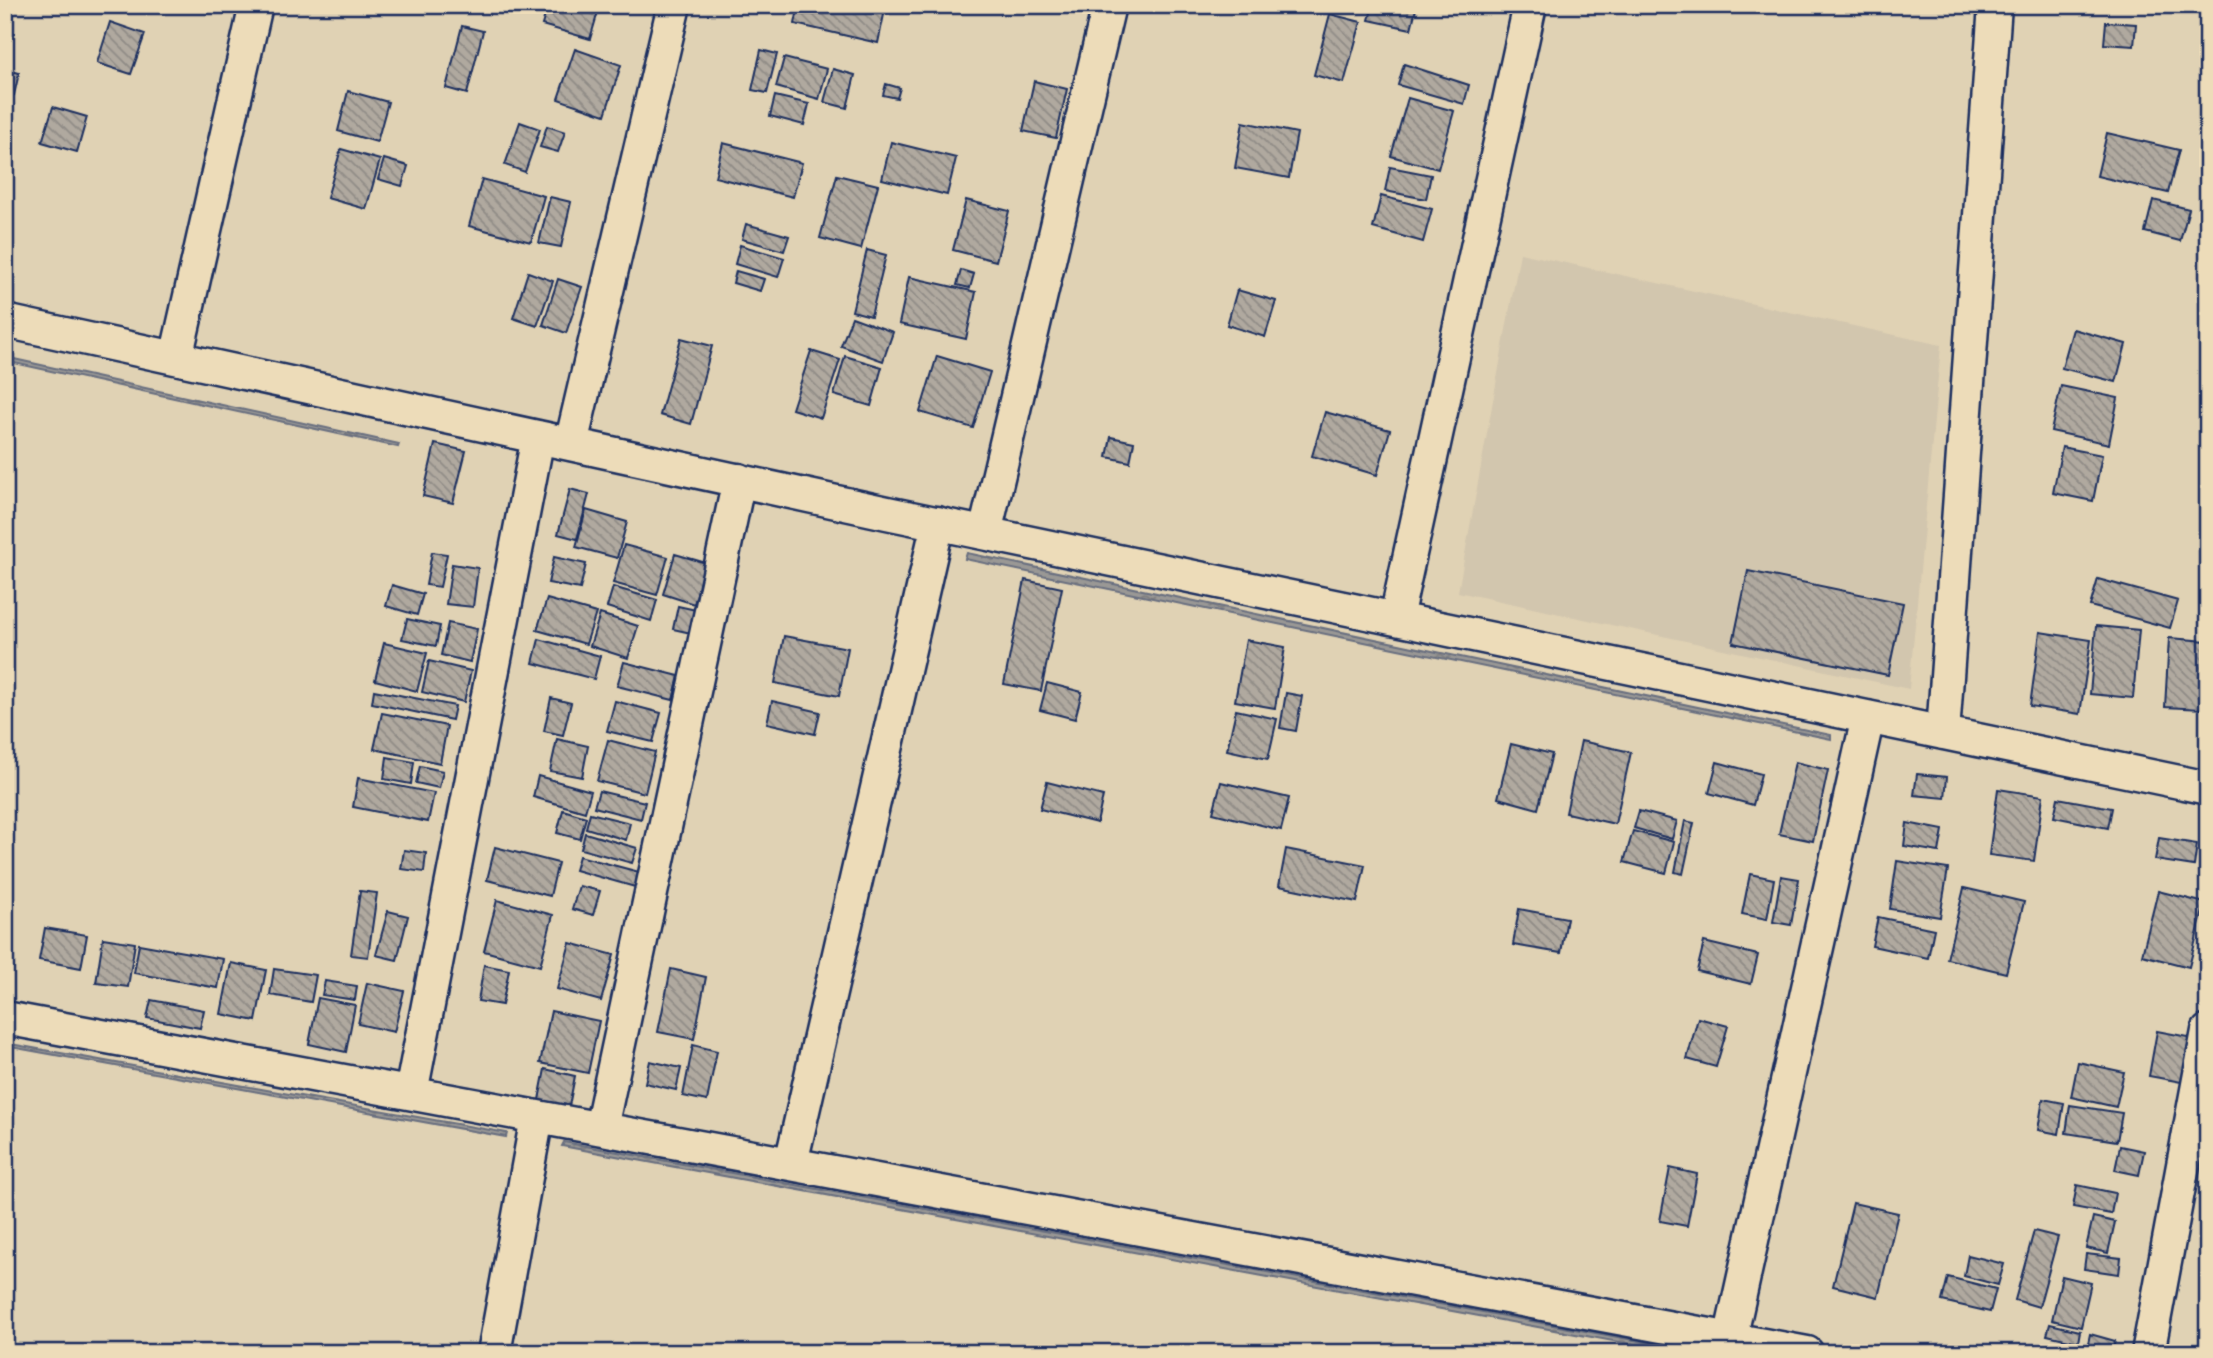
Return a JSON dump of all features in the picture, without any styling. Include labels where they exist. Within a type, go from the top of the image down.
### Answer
[{"type":"street","points":[[176,358],[256,5]]},
{"type":"street","points":[[571,444],[674,5]]},
{"type":"street","points":[[985,533],[1109,5]]},
{"type":"street","points":[[1396,618],[1530,5]]},
{"type":"street","points":[[1944,733],[1995,5]]},
{"type":"street","points":[[5,321],[985,533],[2208,788]]},
{"type":"street","points":[[411,1093],[538,437]]},
{"type":"street","points":[[601,1128],[739,480]]},
{"type":"street","points":[[791,1163],[938,523]]},
{"type":"street","points":[[1729,1345],[1868,717]]},
{"type":"street","points":[[5,1018],[791,1163],[1729,1345],[1807,1353]]},
{"type":"street","points":[[2148,1353],[2208,1031]]},
{"type":"street","points":[[494,1353],[537,1116]]},
{"type":"shaded area","points":[[1520,253],[1941,345],[1909,689],[1458,592]]},
{"type":"water","points":[[5,357],[399,444],[398,447],[5,361]]},
{"type":"water","points":[[967,553],[1831,735],[1831,739],[965,559]]},
{"type":"water","points":[[5,1043],[507,1133],[506,1137],[5,1046]]},
{"type":"water","points":[[564,1142],[1699,1352],[1678,1353],[562,1146]]},
{"type":"building","points":[[548,5],[600,5],[590,39],[542,25]]},
{"type":"building","points":[[799,5],[886,5],[878,43],[795,24]]},
{"type":"building","points":[[1373,5],[1417,5],[1411,29],[1369,20]]},
{"type":"building","points":[[1330,14],[1361,22],[1344,83],[1314,75]]},
{"type":"building","points":[[110,22],[145,34],[131,74],[97,63]]},
{"type":"building","points":[[2106,22],[2136,24],[2134,46],[2104,44]]},
{"type":"building","points":[[462,26],[483,31],[467,94],[446,88]]},
{"type":"building","points":[[575,49],[621,65],[605,115],[558,99]]},
{"type":"building","points":[[761,50],[777,54],[767,93],[752,90]]},
{"type":"building","points":[[784,58],[827,69],[819,99],[776,87]]},
{"type":"building","points":[[1404,64],[1469,85],[1464,104],[1398,85]]},
{"type":"building","points":[[5,69],[19,73],[14,95],[5,93]]},
{"type":"building","points":[[833,69],[855,75],[847,108],[824,102]]},
{"type":"building","points":[[1034,81],[1067,89],[1056,138],[1023,131]]},
{"type":"building","points":[[886,84],[900,88],[897,98],[883,95]]},
{"type":"building","points":[[348,91],[388,102],[377,142],[338,131]]},
{"type":"building","points":[[775,96],[809,104],[804,125],[770,116]]},
{"type":"building","points":[[1408,98],[1454,111],[1438,169],[1391,156]]},
{"type":"building","points":[[2208,103],[2208,142],[2203,141]]},
{"type":"building","points":[[53,107],[87,117],[77,152],[42,142]]},
{"type":"building","points":[[520,122],[540,129],[525,172],[505,165]]},
{"type":"building","points":[[1243,122],[1297,133],[1289,178],[1235,168]]},
{"type":"building","points":[[547,126],[565,132],[558,152],[540,147]]},
{"type":"building","points":[[2107,133],[2179,150],[2168,193],[2097,176]]},
{"type":"building","points":[[891,142],[956,158],[947,195],[882,179]]},
{"type":"building","points":[[723,143],[802,163],[793,197],[715,177]]},
{"type":"building","points":[[341,149],[380,160],[366,209],[327,198]]},
{"type":"building","points":[[384,159],[408,166],[402,186],[378,179]]},
{"type":"building","points":[[1390,167],[1431,175],[1426,199],[1385,191]]},
{"type":"building","points":[[837,175],[878,185],[861,249],[820,238]]},
{"type":"building","points":[[482,179],[544,196],[531,242],[469,226]]},
{"type":"building","points":[[1381,196],[1432,209],[1423,242],[1373,228]]},
{"type":"building","points":[[550,197],[571,202],[561,247],[539,243]]},
{"type":"building","points":[[966,200],[1009,211],[996,261],[953,250]]},
{"type":"building","points":[[2153,200],[2189,209],[2180,241],[2145,232]]},
{"type":"building","points":[[746,224],[789,236],[784,251],[742,239]]},
{"type":"building","points":[[740,245],[784,258],[778,277],[735,264]]},
{"type":"building","points":[[867,250],[886,255],[871,316],[852,311]]},
{"type":"building","points":[[961,270],[974,274],[970,288],[957,285]]},
{"type":"building","points":[[736,271],[764,279],[760,291],[733,283]]},
{"type":"building","points":[[528,272],[553,281],[537,326],[513,318]]},
{"type":"building","points":[[909,277],[976,292],[966,339],[899,324]]},
{"type":"building","points":[[558,279],[582,287],[566,333],[543,325]]},
{"type":"building","points":[[1237,290],[1276,301],[1265,337],[1227,325]]},
{"type":"building","points":[[852,317],[893,332],[883,361],[841,346]]},
{"type":"building","points":[[2073,329],[2126,344],[2116,382],[2062,368]]},
{"type":"building","points":[[681,338],[712,346],[691,424],[660,415]]},
{"type":"building","points":[[811,351],[840,360],[821,418],[792,409]]},
{"type":"building","points":[[845,356],[882,367],[871,406],[834,395]]},
{"type":"building","points":[[937,356],[990,372],[973,428],[920,412]]},
{"type":"building","points":[[2061,386],[2118,398],[2109,444],[2051,431]]},
{"type":"building","points":[[1325,412],[1390,430],[1377,475],[1312,456]]},
{"type":"building","points":[[1111,437],[1134,442],[1130,462],[1107,457]]},
{"type":"building","points":[[435,444],[466,451],[453,503],[423,496]]},
{"type":"building","points":[[2062,447],[2102,455],[2093,501],[2053,493]]},
{"type":"building","points":[[570,489],[589,494],[577,539],[558,534]]},
{"type":"building","points":[[586,510],[627,522],[617,558],[576,547]]},
{"type":"building","points":[[624,545],[668,557],[657,595],[613,583]]},
{"type":"building","points":[[432,552],[447,554],[440,587],[426,585]]},
{"type":"building","points":[[675,554],[706,563],[694,604],[663,594]]},
{"type":"building","points":[[554,557],[586,564],[580,589],[548,583]]},
{"type":"building","points":[[452,564],[478,568],[473,607],[446,604]]},
{"type":"building","points":[[1748,571],[1903,603],[1888,675],[1733,643]]},
{"type":"building","points":[[2098,579],[2178,601],[2170,628],[2090,606]]},
{"type":"building","points":[[1025,580],[1062,588],[1041,691],[1004,684]]},
{"type":"building","points":[[392,585],[423,594],[417,615],[386,606]]},
{"type":"building","points":[[613,587],[657,600],[651,621],[607,607]]},
{"type":"building","points":[[547,599],[596,613],[586,644],[537,630]]},
{"type":"building","points":[[678,606],[696,610],[691,633],[673,629]]},
{"type":"building","points":[[600,614],[638,626],[628,658],[590,646]]},
{"type":"building","points":[[407,619],[440,626],[436,646],[402,639]]},
{"type":"building","points":[[448,623],[477,629],[470,662],[441,655]]},
{"type":"building","points":[[2096,626],[2139,630],[2133,698],[2090,694]]},
{"type":"building","points":[[2040,632],[2091,640],[2080,714],[2030,706]]},
{"type":"building","points":[[784,636],[848,648],[839,696],[775,683]]},
{"type":"building","points":[[2169,638],[2207,641],[2202,709],[2165,707]]},
{"type":"building","points":[[539,639],[600,656],[594,679],[533,663]]},
{"type":"building","points":[[1246,640],[1285,647],[1275,708],[1235,701]]},
{"type":"building","points":[[384,643],[427,653],[417,691],[375,680]]},
{"type":"building","points":[[429,661],[471,671],[464,702],[422,692]]},
{"type":"building","points":[[624,662],[679,676],[673,700],[617,686]]},
{"type":"building","points":[[1047,683],[1082,692],[1075,719],[1040,710]]},
{"type":"building","points":[[374,690],[455,706],[452,720],[372,703]]},
{"type":"building","points":[[1286,693],[1302,696],[1296,731],[1280,728]]},
{"type":"building","points":[[551,698],[571,703],[563,735],[544,731]]},
{"type":"building","points":[[615,701],[661,713],[653,742],[607,731]]},
{"type":"building","points":[[772,701],[820,712],[815,734],[767,723]]},
{"type":"building","points":[[1236,710],[1277,719],[1268,759],[1227,750]]},
{"type":"building","points":[[382,713],[447,726],[440,763],[374,749]]},
{"type":"building","points":[[557,739],[588,746],[582,777],[550,771]]},
{"type":"building","points":[[608,740],[655,752],[645,793],[597,781]]},
{"type":"building","points":[[1581,741],[1631,752],[1615,824],[1566,813]]},
{"type":"building","points":[[1511,744],[1552,754],[1538,809],[1498,798]]},
{"type":"building","points":[[387,757],[414,762],[411,784],[384,779]]},
{"type":"building","points":[[1717,762],[1761,774],[1753,805],[1709,793]]},
{"type":"building","points":[[1795,762],[1828,770],[1813,841],[1779,834]]},
{"type":"building","points":[[420,766],[443,771],[439,788],[416,783]]},
{"type":"building","points":[[1917,774],[1947,777],[1945,798],[1914,795]]},
{"type":"building","points":[[538,776],[591,791],[585,812],[533,797]]},
{"type":"building","points":[[358,778],[434,793],[428,822],[353,807]]},
{"type":"building","points":[[1047,782],[1103,796],[1097,823],[1040,809]]},
{"type":"building","points":[[1221,782],[1289,798],[1281,830],[1213,813]]},
{"type":"building","points":[[1998,789],[2043,796],[2034,861],[1989,855]]},
{"type":"building","points":[[599,791],[645,802],[641,819],[594,807]]},
{"type":"building","points":[[2058,798],[2112,808],[2108,828],[2054,817]]},
{"type":"building","points":[[563,810],[586,817],[580,839],[557,833]]},
{"type":"building","points":[[1639,811],[1677,821],[1672,839],[1634,828]]},
{"type":"building","points":[[590,813],[630,823],[626,840],[586,828]]},
{"type":"building","points":[[1685,821],[1694,823],[1683,874],[1675,872]]},
{"type":"building","points":[[1907,823],[1943,830],[1939,852],[1904,846]]},
{"type":"building","points":[[1633,831],[1674,842],[1666,873],[1624,862]]},
{"type":"building","points":[[585,833],[637,848],[632,863],[581,849]]},
{"type":"building","points":[[2159,838],[2197,844],[2194,866],[2155,860]]},
{"type":"building","points":[[495,847],[558,863],[550,896],[487,880]]},
{"type":"building","points":[[1286,849],[1365,865],[1357,902],[1279,886]]},
{"type":"building","points":[[404,850],[426,853],[424,872],[401,869]]},
{"type":"building","points":[[579,856],[639,872],[635,887],[575,870]]},
{"type":"building","points":[[1897,861],[1948,869],[1940,917],[1890,909]]},
{"type":"building","points":[[1750,874],[1774,879],[1767,919],[1742,914]]},
{"type":"building","points":[[1781,876],[1799,879],[1791,925],[1773,922]]},
{"type":"building","points":[[579,886],[600,891],[593,915],[572,909]]},
{"type":"building","points":[[1964,888],[2024,902],[2006,973],[1947,959]]},
{"type":"building","points":[[360,891],[377,893],[368,957],[351,955]]},
{"type":"building","points":[[2158,891],[2205,903],[2189,967],[2142,955]]},
{"type":"building","points":[[497,900],[553,915],[540,966],[484,951]]},
{"type":"building","points":[[1519,909],[1567,918],[1561,953],[1513,945]]},
{"type":"building","points":[[388,911],[408,916],[397,960],[376,955]]},
{"type":"building","points":[[1878,917],[1934,929],[1928,958],[1872,946]]},
{"type":"building","points":[[45,928],[87,935],[81,968],[39,960]]},
{"type":"building","points":[[103,938],[135,943],[128,987],[96,983]]},
{"type":"building","points":[[1704,942],[1758,955],[1751,984],[1697,971]]},
{"type":"building","points":[[570,943],[614,955],[601,1001],[557,989]]},
{"type":"building","points":[[139,944],[223,959],[218,988],[134,973]]},
{"type":"building","points":[[231,963],[266,970],[256,1021],[221,1014]]},
{"type":"building","points":[[484,965],[509,970],[502,1005],[478,1001]]},
{"type":"building","points":[[274,969],[316,975],[311,1002],[270,995]]},
{"type":"building","points":[[671,969],[706,977],[694,1039],[658,1032]]},
{"type":"building","points":[[325,981],[357,986],[355,1000],[322,995]]},
{"type":"building","points":[[367,983],[404,991],[394,1032],[358,1024]]},
{"type":"building","points":[[318,998],[355,1005],[346,1052],[309,1044]]},
{"type":"building","points":[[151,1000],[204,1010],[200,1028],[147,1018]]},
{"type":"building","points":[[551,1011],[599,1021],[588,1073],[540,1063]]},
{"type":"building","points":[[1698,1018],[1728,1026],[1716,1067],[1687,1059]]},
{"type":"building","points":[[2157,1031],[2199,1039],[2192,1084],[2149,1076]]},
{"type":"building","points":[[693,1045],[717,1051],[707,1101],[683,1096]]},
{"type":"building","points":[[650,1061],[681,1068],[676,1090],[645,1083]]},
{"type":"building","points":[[2078,1062],[2124,1072],[2116,1107],[2071,1097]]},
{"type":"building","points":[[545,1069],[575,1076],[568,1111],[538,1105]]},
{"type":"building","points":[[2043,1099],[2064,1103],[2059,1134],[2038,1130]]},
{"type":"building","points":[[2070,1105],[2122,1113],[2117,1141],[2066,1133]]},
{"type":"building","points":[[2120,1146],[2144,1151],[2139,1175],[2115,1170]]},
{"type":"building","points":[[1670,1168],[1697,1174],[1687,1226],[1660,1221]]},
{"type":"building","points":[[2077,1185],[2115,1193],[2111,1214],[2073,1207]]},
{"type":"building","points":[[1853,1203],[1898,1213],[1878,1297],[1833,1286]]},
{"type":"building","points":[[2093,1217],[2115,1222],[2108,1253],[2086,1248]]},
{"type":"building","points":[[2034,1231],[2058,1237],[2039,1307],[2015,1300]]},
{"type":"building","points":[[2086,1254],[2121,1258],[2119,1274],[2084,1269]]},
{"type":"building","points":[[1968,1255],[2004,1264],[1998,1285],[1964,1276]]},
{"type":"building","points":[[2062,1276],[2091,1283],[2081,1327],[2052,1320]]},
{"type":"building","points":[[1948,1277],[1996,1289],[1990,1312],[1942,1301]]},
{"type":"building","points":[[2050,1324],[2080,1331],[2078,1342],[2047,1335]]},
{"type":"building","points":[[2090,1334],[2115,1341],[2112,1353],[2086,1353]]}]
